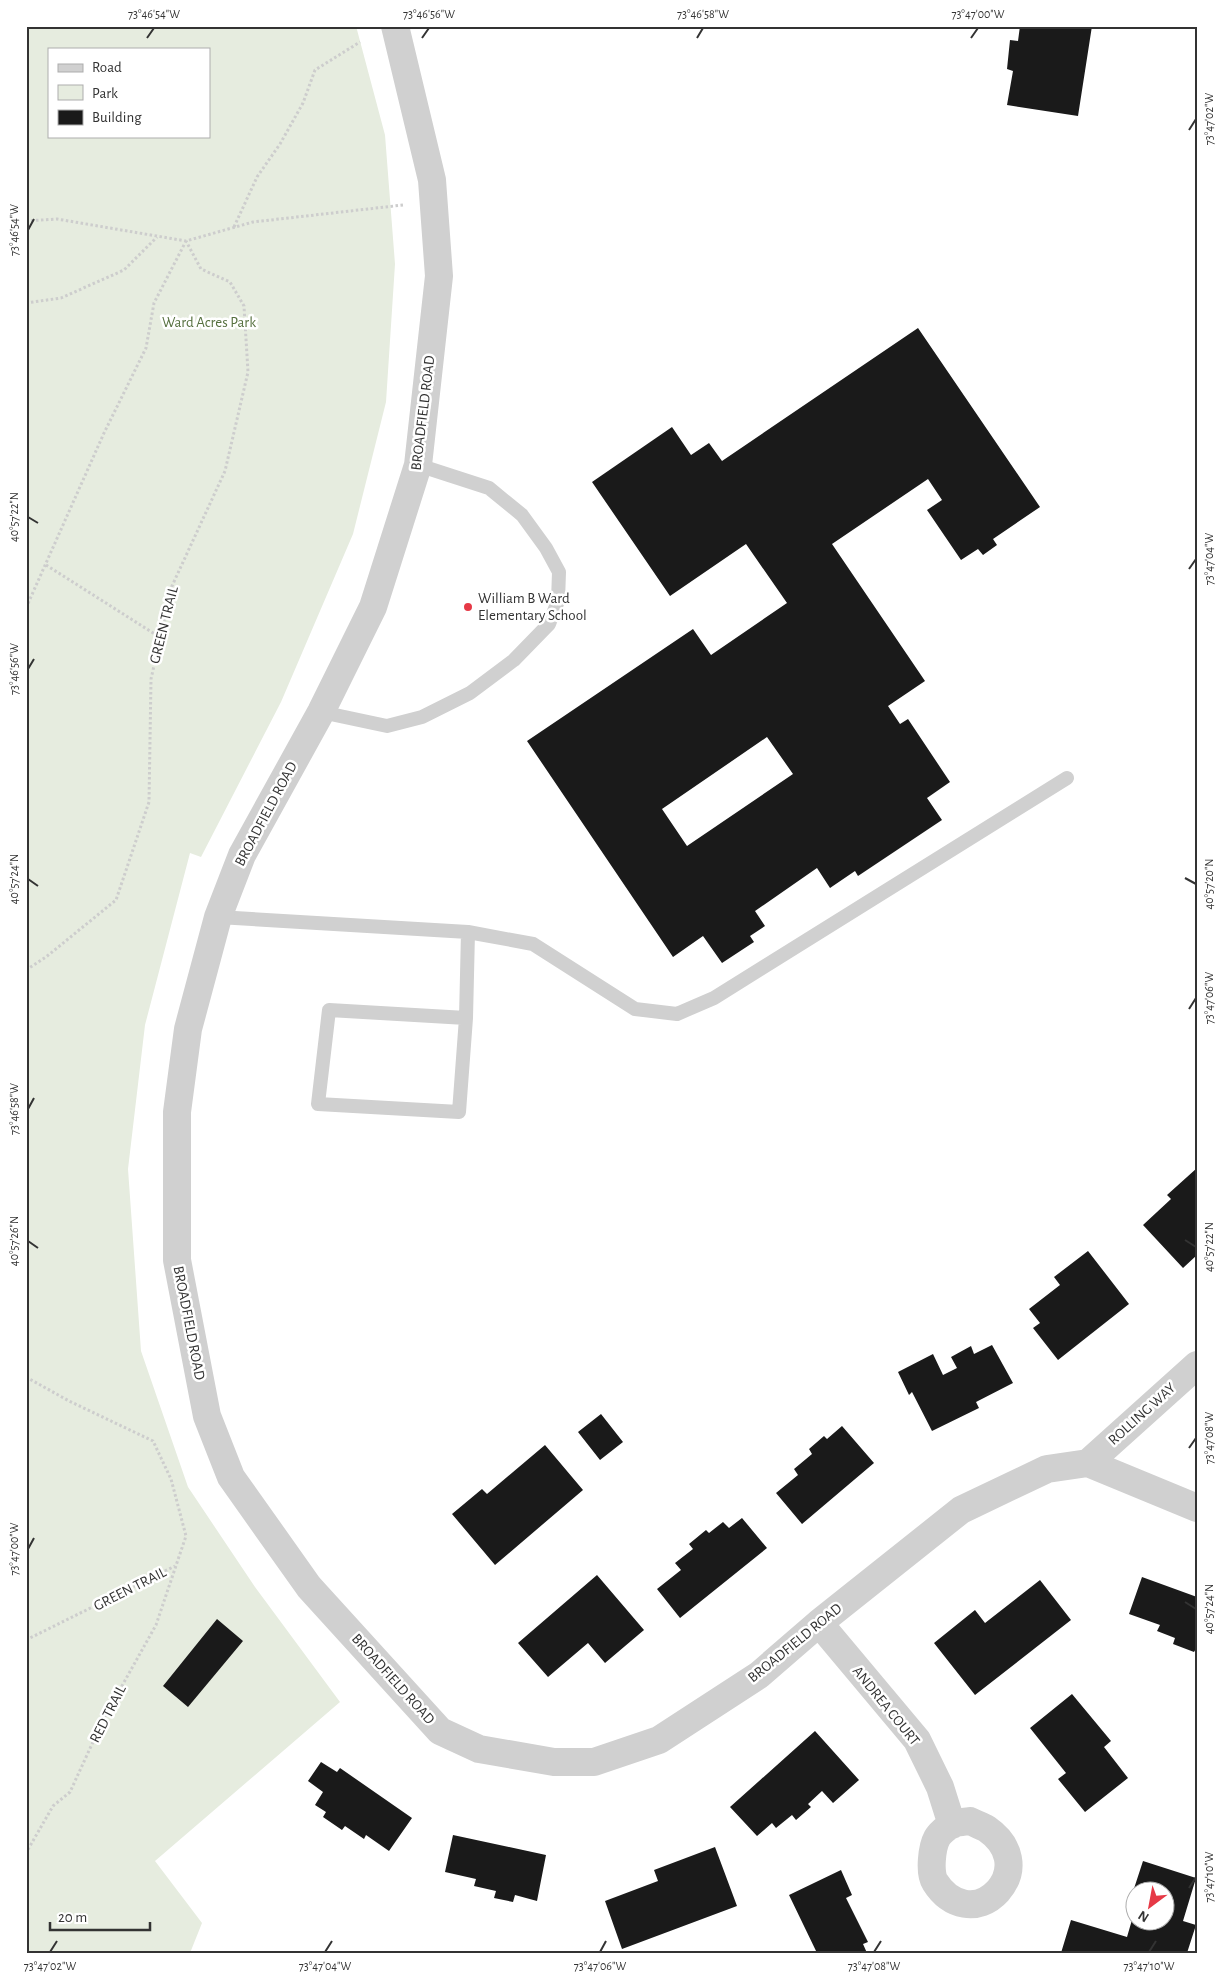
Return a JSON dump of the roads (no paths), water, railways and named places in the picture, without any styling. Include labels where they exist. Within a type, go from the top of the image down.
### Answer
[{"type":"street","name":"BROADFIELD ROAD","points":[[395,26],[432,180],[439,276],[418,466],[373,606],[321,712],[242,855],[218,917],[188,1029],[177,1112],[177,1260],[207,1416],[231,1477],[309,1587],[440,1731],[479,1749],[554,1762],[594,1762],[660,1740],[759,1675],[819,1623],[961,1510],[1047,1469],[1088,1463]]},
{"type":"street","name":"ROLLING WAY","points":[[1088,1463],[1197,1365]]},
{"type":"street","points":[[1088,1463],[1197,1508]]},
{"type":"street","name":"ANDREA COURT","points":[[819,1623],[917,1740],[940,1787],[952,1825]]},
{"type":"lane","points":[[321,712],[387,726],[422,717],[470,693],[514,660],[549,624],[558,601],[559,572],[546,548],[522,515],[488,488],[418,466]]},
{"type":"lane","points":[[218,917],[468,932],[534,944],[635,1009],[677,1014],[714,998],[1067,778]]},
{"type":"lane","points":[[466,1018],[329,1010],[318,1104],[459,1112],[466,1018],[468,932]]},
{"type":"place","name":"William B Ward Elementary School","points":[[468,607]]},
{"type":"park label","name":"Ward Acres Park","points":[[209,322]]}]
